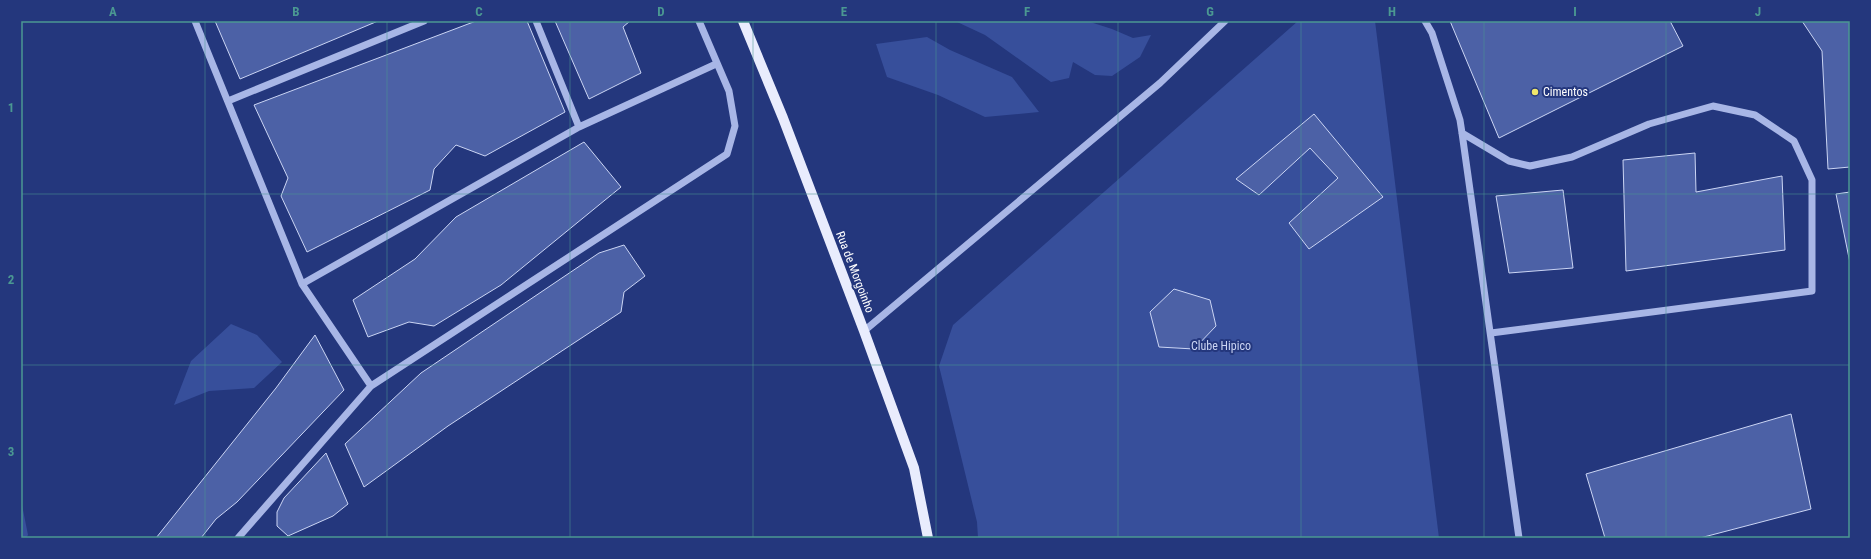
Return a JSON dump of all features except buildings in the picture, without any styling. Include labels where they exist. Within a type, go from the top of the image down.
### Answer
[{"type":"main road","name":"Rua de Morgoinho","points":[[743,21],[783,118],[914,468],[928,538]]},
{"type":"street","points":[[196,21],[302,284],[371,386]]},
{"type":"street","points":[[228,101],[424,21]]},
{"type":"street","points":[[536,21],[579,127]]},
{"type":"street","points":[[238,538],[371,386],[727,154],[735,126],[729,91],[716,64],[699,21]]},
{"type":"street","points":[[864,331],[1160,83],[1225,21]]},
{"type":"street","points":[[1425,21],[1432,33],[1460,120],[1519,538]]},
{"type":"street","points":[[302,284],[579,127],[716,64]]},
{"type":"street","points":[[1462,133],[1509,161],[1530,166],[1572,157],[1649,124],[1713,106],[1755,115],[1794,141],[1812,180],[1812,291],[1491,333]]},
{"type":"green space","points":[[955,21],[1087,21],[1133,38],[1151,35],[1140,57],[1112,76],[1095,75],[1073,62],[1069,78],[1051,82],[985,35]]},
{"type":"green space","name":"Clube Hipico","points":[[1298,21],[1375,21],[1439,538],[978,538],[977,522],[939,366],[953,325]]},
{"type":"green space","points":[[927,37],[950,50],[1012,77],[1039,112],[985,117],[938,95],[887,77],[876,44]]},
{"type":"green space","points":[[231,324],[257,335],[282,362],[254,388],[209,391],[174,405],[191,361]]},
{"type":"green space","points":[[21,500],[28,535],[26,538],[21,538]]},
{"type":"place","name":"Cimentos","points":[[1535,92]]}]
